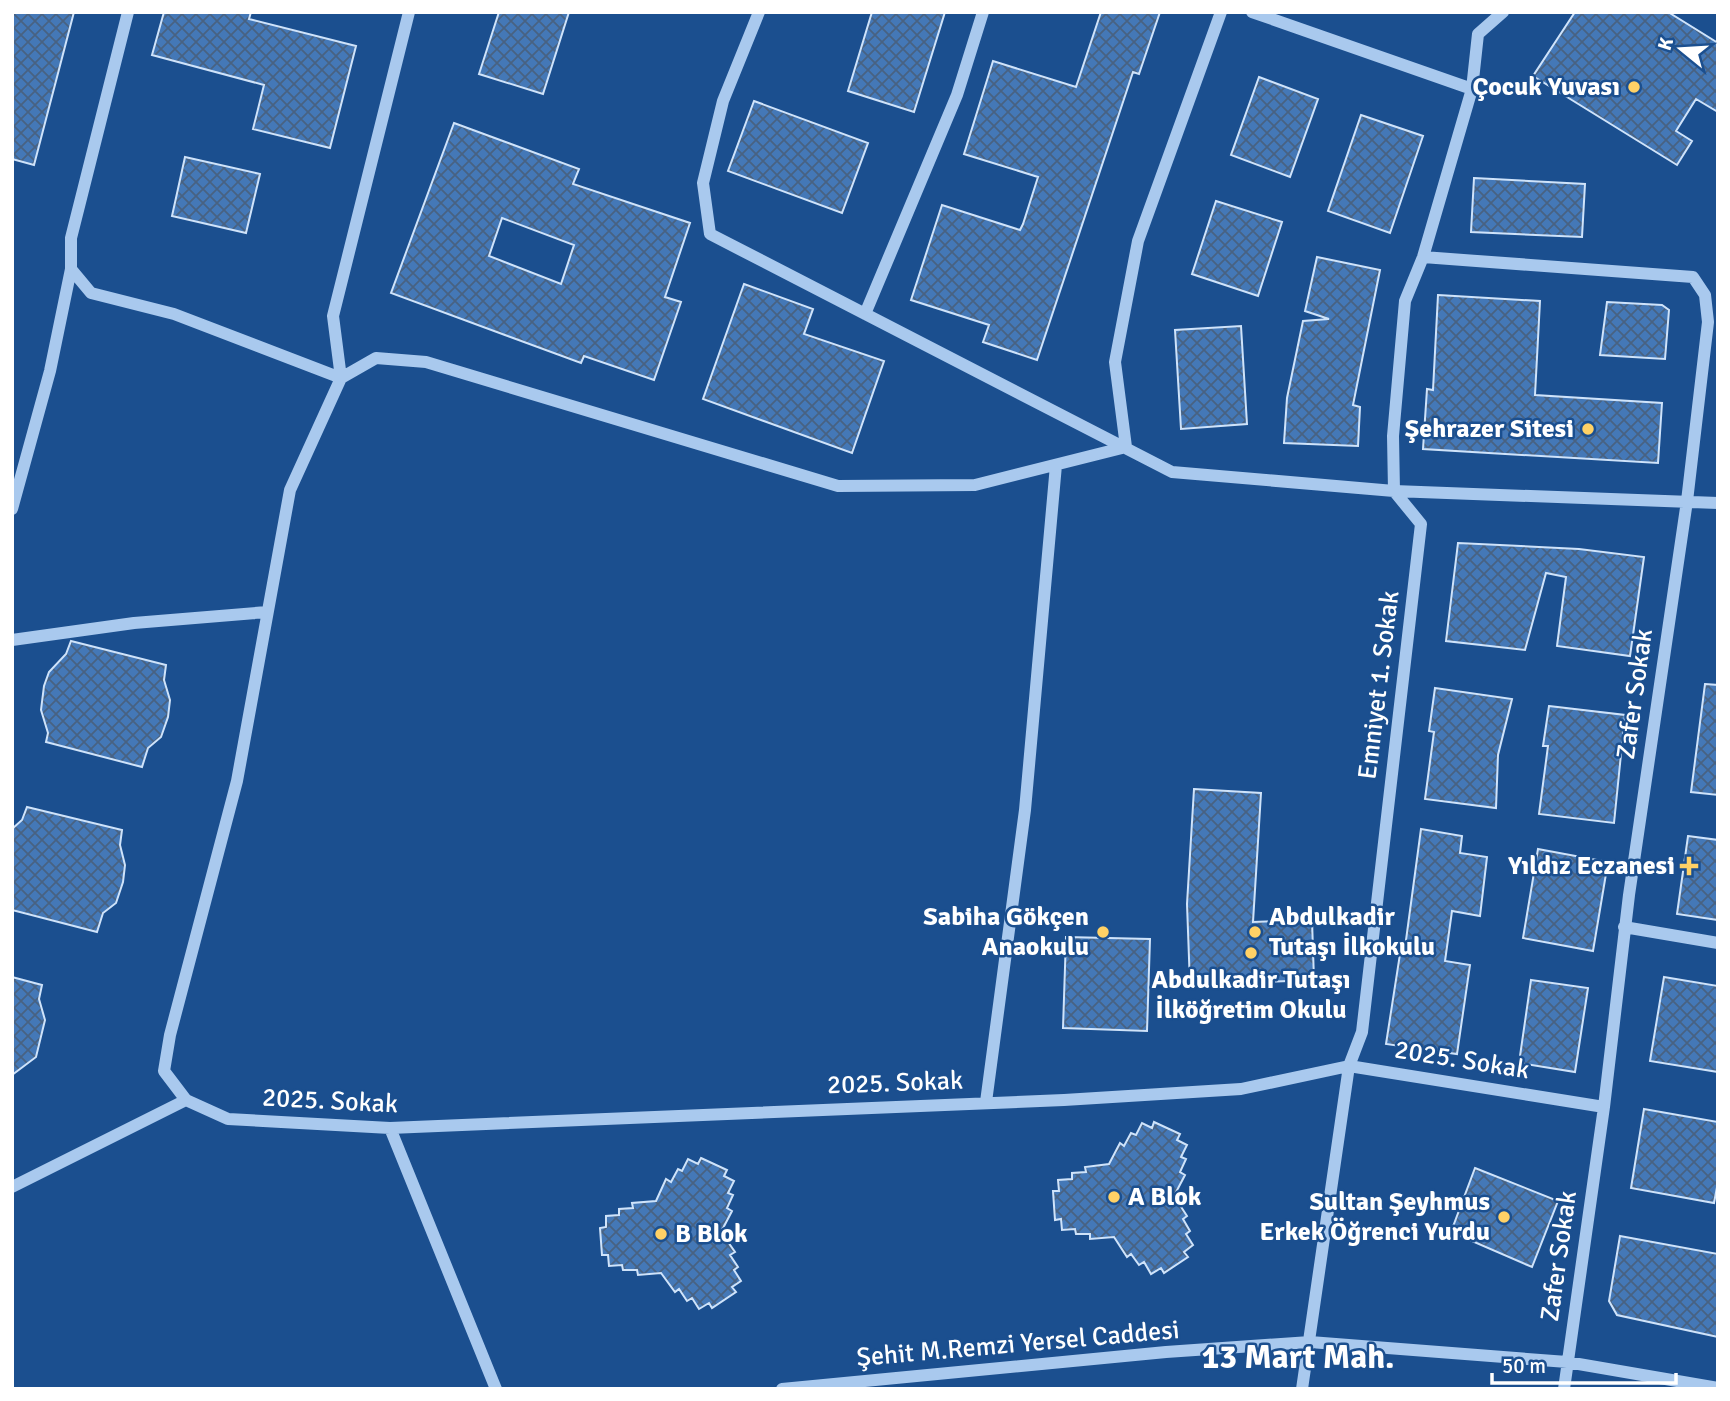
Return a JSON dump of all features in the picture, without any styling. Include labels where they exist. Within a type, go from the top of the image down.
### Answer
[{"type":"street","points":[[12,509],[50,371],[71,269],[71,238],[128,12]]},
{"type":"street","points":[[12,1187],[186,1100],[164,1071],[170,1035],[237,781],[290,489],[341,378],[333,316],[409,12]]},
{"type":"street","points":[[759,12],[723,102],[703,183],[710,234],[1172,472],[1394,491],[1718,503]]},
{"type":"street","points":[[866,314],[957,95],[983,12]]},
{"type":"street","points":[[1126,447],[1115,362],[1138,241],[1221,12]]},
{"type":"street","points":[[1252,12],[1472,89]]},
{"type":"street","points":[[1394,491],[1393,436],[1405,300],[1423,257],[1472,89],[1478,34],[1503,12]]},
{"type":"street","name":"Zafer Sokak","points":[[1423,257],[1693,277],[1705,295],[1708,322],[1688,501],[1625,927],[1604,1107],[1564,1389]]},
{"type":"street","points":[[71,269],[90,293],[174,314],[341,378]]},
{"type":"street","points":[[341,378],[376,358],[426,362],[838,486],[975,485],[1126,447]]},
{"type":"street","points":[[986,1102],[1025,810],[1056,465]]},
{"type":"street","name":"Emniyet 1. Sokak","points":[[1302,1389],[1349,1066],[1362,1032],[1421,524],[1394,491]]},
{"type":"street","points":[[12,640],[134,623],[267,611]]},
{"type":"street","points":[[1625,927],[1718,943]]},
{"type":"street","name":"2025. Sokak","points":[[186,1100],[228,1119],[390,1128],[1241,1089],[1349,1066],[1604,1107]]},
{"type":"street","points":[[390,1128],[496,1389]]},
{"type":"street","name":"Şehit M.Remzi Yersel Caddesi","points":[[782,1389],[1166,1352],[1310,1342],[1567,1362],[1718,1388]]},
{"type":"building","points":[[12,12],[74,12],[34,165],[12,159]]},
{"type":"building","points":[[164,12],[251,12],[249,19],[356,46],[330,148],[253,129],[264,85],[152,55]]},
{"type":"building","points":[[499,12],[569,12],[543,94],[479,74]]},
{"type":"building","points":[[872,12],[945,12],[914,112],[848,91]]},
{"type":"building","points":[[1101,12],[1160,12],[1139,74],[1133,72],[1037,360],[983,342],[989,325],[911,300],[942,205],[1020,230],[1023,224],[1038,177],[964,154],[993,61],[1076,87]]},
{"type":"building","name":"Çocuk Yuvası","points":[[1575,12],[1668,12],[1718,43],[1718,112],[1696,99],[1676,131],[1692,141],[1677,165],[1533,76]]},
{"type":"building","points":[[1259,77],[1318,99],[1290,177],[1231,155]]},
{"type":"building","points":[[754,101],[868,143],[842,213],[728,171]]},
{"type":"building","points":[[1361,115],[1423,136],[1390,233],[1328,211]]},
{"type":"building","points":[[454,123],[579,169],[573,184],[690,223],[665,297],[681,302],[654,380],[584,356],[581,363],[391,293]],"holes":[[[502,218],[574,245],[561,284],[489,256]]]},
{"type":"building","points":[[185,157],[260,174],[246,233],[172,216]]},
{"type":"building","points":[[1474,178],[1585,184],[1582,237],[1471,232]]},
{"type":"building","points":[[1216,201],[1282,222],[1258,296],[1192,274]]},
{"type":"building","points":[[1317,257],[1380,270],[1353,405],[1360,407],[1358,446],[1284,443],[1287,398],[1303,321],[1329,319],[1305,311]]},
{"type":"building","points":[[744,284],[813,309],[804,334],[884,361],[852,453],[703,399]]},
{"type":"building","points":[[1438,295],[1540,301],[1535,395],[1662,403],[1658,463],[1423,449],[1427,389],[1433,390]]},
{"type":"building","points":[[1607,302],[1662,305],[1669,310],[1665,359],[1600,355]]},
{"type":"building","points":[[1241,326],[1247,424],[1181,429],[1175,330]]},
{"type":"building","points":[[1458,543],[1579,549],[1644,557],[1630,656],[1557,646],[1566,577],[1546,573],[1525,650],[1446,641]]},
{"type":"building","points":[[71,641],[166,665],[164,680],[170,700],[168,717],[161,737],[148,748],[142,767],[46,742],[48,733],[41,710],[44,686],[49,672],[66,654]]},
{"type":"building","points":[[1705,684],[1718,685],[1718,795],[1691,792]]},
{"type":"building","points":[[1435,688],[1512,699],[1498,755],[1496,808],[1425,799],[1434,732],[1429,731]]},
{"type":"building","points":[[1549,706],[1625,715],[1614,823],[1539,814],[1548,746],[1543,746]]},
{"type":"building","points":[[1194,789],[1261,793],[1253,922],[1312,920],[1314,980],[1190,985],[1187,904]]},
{"type":"building","points":[[27,807],[122,830],[120,845],[125,865],[123,882],[116,903],[103,913],[97,932],[12,910],[12,829],[22,820]]},
{"type":"building","points":[[1421,829],[1462,836],[1460,853],[1487,857],[1480,916],[1452,911],[1445,961],[1470,965],[1457,1054],[1386,1044],[1400,954],[1404,955]]},
{"type":"building","points":[[1688,836],[1718,840],[1718,920],[1677,914]]},
{"type":"building","points":[[1538,849],[1608,862],[1593,951],[1523,938]]},
{"type":"building","points":[[1066,937],[1150,939],[1147,1031],[1063,1028]]},
{"type":"building","points":[[12,977],[42,985],[39,999],[45,1020],[36,1057],[12,1075]]},
{"type":"building","points":[[1664,977],[1718,986],[1718,1072],[1650,1061]]},
{"type":"building","points":[[1531,980],[1588,988],[1575,1072],[1519,1063]]},
{"type":"building","points":[[1644,1109],[1718,1122],[1718,1182],[1714,1203],[1631,1188]]},
{"type":"building","name":"A Blok","points":[[1154,1122],[1180,1134],[1177,1140],[1187,1145],[1181,1157],[1186,1159],[1180,1172],[1185,1175],[1174,1196],[1187,1216],[1183,1219],[1190,1231],[1186,1234],[1193,1245],[1184,1252],[1188,1257],[1164,1273],[1161,1268],[1151,1274],[1144,1262],[1139,1265],[1131,1254],[1127,1257],[1114,1237],[1090,1239],[1090,1234],[1076,1234],[1075,1229],[1062,1230],[1061,1219],[1055,1220],[1053,1191],[1059,1191],[1058,1180],[1072,1179],[1072,1173],[1086,1172],[1085,1167],[1109,1164],[1120,1143],[1124,1146],[1131,1133],[1136,1135],[1142,1123],[1152,1128]]},
{"type":"building","name":"B Blok","points":[[701,1158],[727,1170],[724,1176],[734,1181],[728,1193],[733,1195],[727,1208],[732,1211],[721,1232],[735,1252],[730,1255],[738,1267],[734,1270],[741,1281],[732,1287],[736,1292],[712,1308],[709,1303],[699,1309],[692,1298],[687,1301],[679,1289],[675,1292],[661,1273],[638,1275],[637,1270],[623,1270],[622,1265],[609,1266],[608,1255],[602,1255],[600,1228],[606,1227],[606,1216],[619,1215],[619,1209],[633,1208],[632,1203],[656,1201],[666,1179],[671,1182],[678,1169],[682,1171],[688,1159],[698,1164]]},
{"type":"building","name":"Sultan Şeyhmus Erkek Öğrenci Yurdu","points":[[1475,1168],[1558,1201],[1532,1267],[1451,1232]]},
{"type":"building","points":[[1620,1236],[1718,1254],[1718,1337],[1617,1315],[1609,1301]]},
{"type":"place","name":"Çocuk Yuvası","points":[[1634,87]]},
{"type":"place","name":"Şehrazer Sitesi","points":[[1588,429]]},
{"type":"place","name":"Yıldız Eczanesi","points":[[1689,866]]},
{"type":"place","name":"Sabiha Gökçen Anaokulu","points":[[1103,932]]},
{"type":"place","name":"Abdulkadir Tutaşı İlkokulu","points":[[1255,932]]},
{"type":"place","name":"Abdulkadir Tutaşı İlköğretim Okulu","points":[[1251,953]]},
{"type":"place","name":"A Blok","points":[[1114,1197]]},
{"type":"place","name":"Sultan Şeyhmus Erkek Öğrenci Yurdu","points":[[1504,1217]]},
{"type":"place","name":"B Blok","points":[[661,1234]]},
{"type":"district","name":"13 Mart Mah.","points":[[1298,1357]]}]
